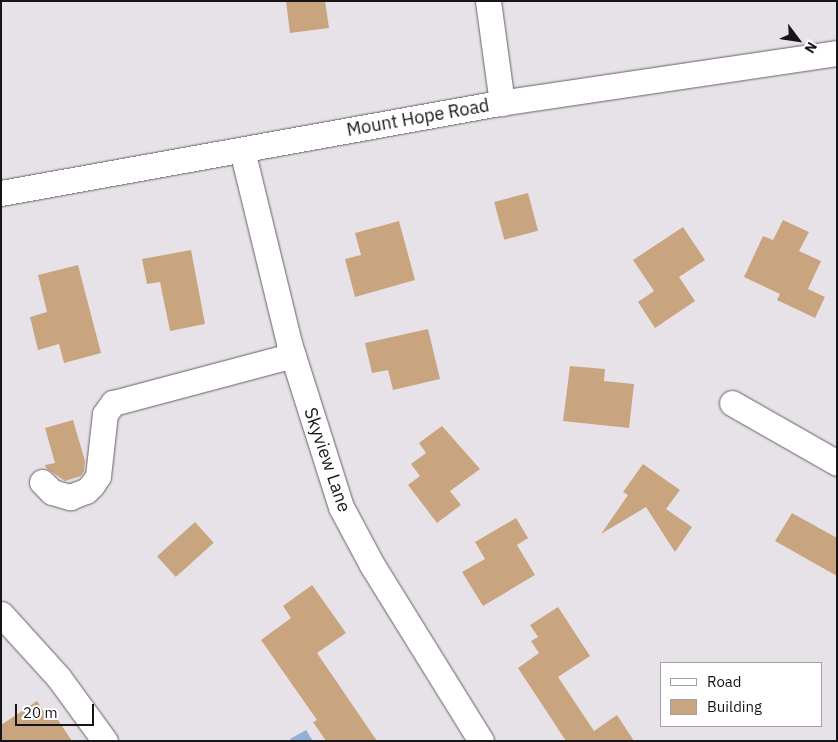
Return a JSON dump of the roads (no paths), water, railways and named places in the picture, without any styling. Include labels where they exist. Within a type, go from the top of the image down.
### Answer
[{"type":"street","points":[[488,1],[502,103]]},
{"type":"street","name":"Mount Hope Road","points":[[1,193],[502,103],[837,53]]},
{"type":"street","name":"Skyview Lane","points":[[242,150],[293,355],[341,507],[372,566],[481,741]]},
{"type":"street","points":[[42,482],[52,492],[70,497],[86,491],[98,476],[105,414],[113,403],[293,355]]},
{"type":"street","points":[[732,403],[837,463]]},
{"type":"street","points":[[1,614],[59,678],[104,741]]},
{"type":"water","points":[[306,730],[313,741],[291,741],[290,739]]}]
